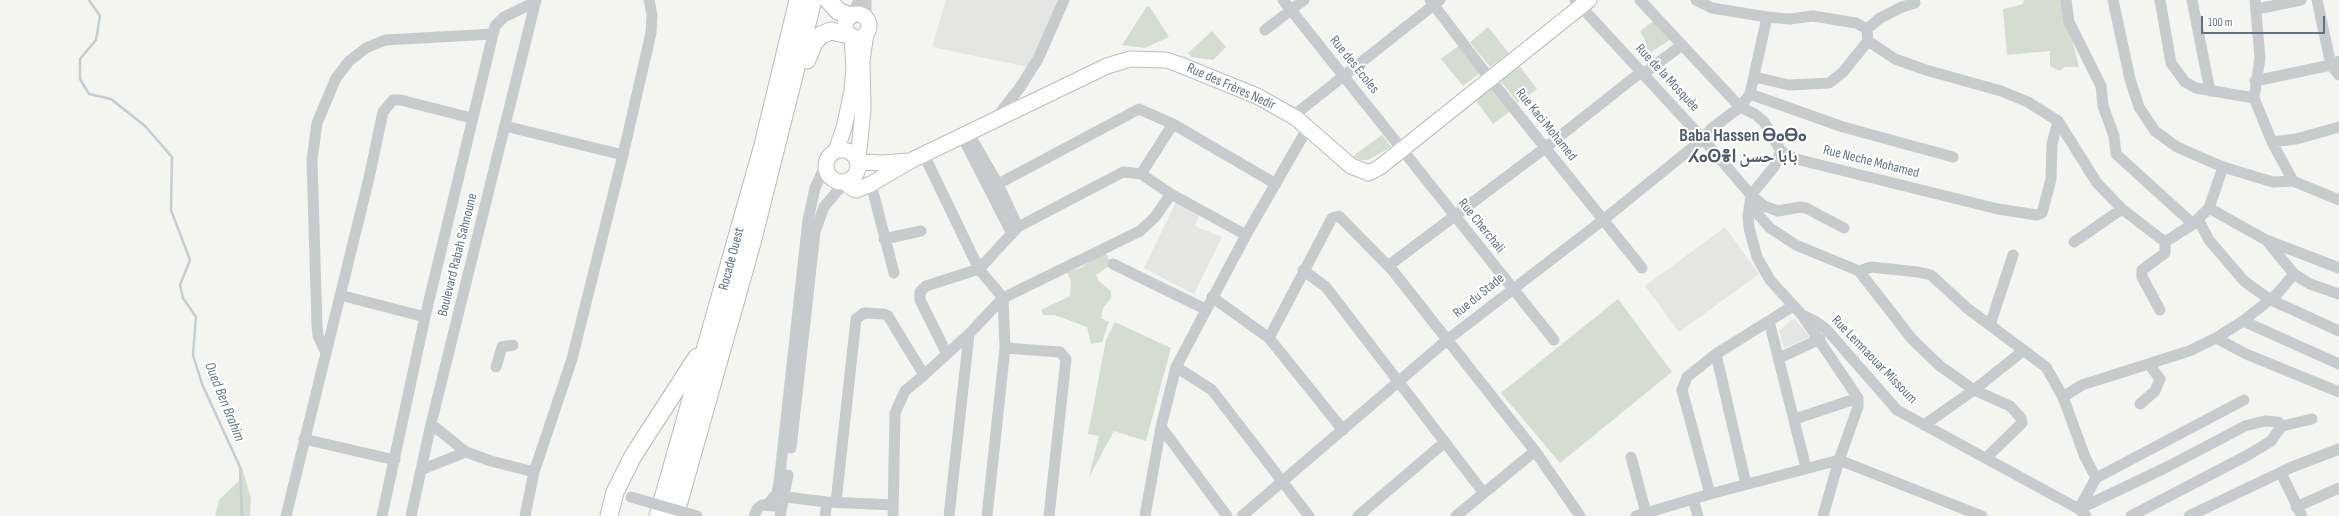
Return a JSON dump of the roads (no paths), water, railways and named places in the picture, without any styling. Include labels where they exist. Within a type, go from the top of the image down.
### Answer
[{"type":"highway","name":"Rocade Ouest","points":[[658,516],[778,88],[798,0]]},
{"type":"highway","name":"Rocade Ouest","points":[[675,516],[741,287],[794,82],[813,0]]},
{"type":"highway","points":[[828,0],[838,11],[856,26]]},
{"type":"highway","points":[[794,82],[802,73],[814,43],[821,35],[831,31],[856,26]]},
{"type":"highway","points":[[609,516],[615,492],[651,426],[684,380],[709,338]]},
{"type":"main road","name":"Rue des Frères Nedir","points":[[845,183],[856,190],[871,184],[966,134],[1107,66],[1130,59],[1166,60],[1257,96],[1293,116],[1351,166],[1361,171],[1374,171],[1490,79],[1582,2]]},
{"type":"main road","points":[[856,26],[862,61],[863,110],[855,177],[845,183],[830,178],[826,164],[828,158],[836,151],[844,128],[852,91],[856,26]]},
{"type":"main road","points":[[836,151],[851,152],[858,161]]},
{"type":"main road","name":"Rue des Frères Nedir","points":[[858,161],[882,163],[918,158]]},
{"type":"street","points":[[525,516],[534,472],[572,359],[622,154],[651,33],[652,15],[649,0]]},
{"type":"street","points":[[856,26],[859,0]]},
{"type":"street","points":[[856,26],[866,0]]},
{"type":"street","points":[[992,122],[1019,90],[1038,59],[1064,0]]},
{"type":"street","name":"Rue des Écoles","points":[[1283,0],[1400,149]]},
{"type":"street","points":[[1265,30],[1304,0]]},
{"type":"street","points":[[1640,0],[1740,107],[1755,114],[1764,122],[1781,151],[1774,167],[1750,200]]},
{"type":"street","points":[[1696,0],[1712,8],[1790,20],[1813,16],[1833,18],[1856,23],[1867,29]]},
{"type":"street","points":[[2066,0],[2069,22],[2101,86],[2103,106],[2114,136],[2116,154],[2196,221],[2209,240],[2244,281],[2269,299],[2339,331]]},
{"type":"street","points":[[2114,0],[2130,79],[2139,107],[2155,131],[2177,147],[2223,167],[2273,182],[2293,181],[2339,200]]},
{"type":"street","points":[[2160,0],[2171,63],[2185,82],[2210,91],[2254,98]]},
{"type":"street","points":[[2192,0],[2210,91]]},
{"type":"street","points":[[2293,181],[2272,142],[2254,98],[2260,58],[2256,5],[2301,0]]},
{"type":"street","points":[[2317,0],[2339,76]]},
{"type":"street","points":[[382,516],[425,317],[495,26],[504,17],[536,1]]},
{"type":"street","name":"Boulevard Rabah Sahnoune","points":[[411,516],[423,469],[431,424],[536,1]]},
{"type":"street","points":[[1293,116],[1345,78],[1434,2]]},
{"type":"street","name":"Rue Kaci Mohamed","points":[[1434,2],[1490,79],[1642,268]]},
{"type":"street","name":"Rue de la Mosquée","points":[[1582,2],[1642,73],[1703,139],[1750,200]]},
{"type":"street","points":[[1867,29],[1880,18],[1902,7],[1916,3]]},
{"type":"street","points":[[1767,17],[1750,94],[1843,127],[1953,157]]},
{"type":"street","points":[[1755,76],[1789,85],[1829,83],[1843,72],[1868,41],[1867,29]]},
{"type":"street","points":[[326,353],[318,336],[317,326],[312,160],[317,123],[336,78],[354,56],[366,48],[386,40],[493,34]]},
{"type":"street","points":[[1868,41],[1909,65],[2002,91],[2028,102],[2058,121],[2098,183],[2122,209],[2165,242]]},
{"type":"street","points":[[1388,266],[1453,216],[1546,149],[1642,73],[1682,45]]},
{"type":"street","points":[[2256,80],[2335,63]]},
{"type":"street","points":[[1019,90],[1018,101],[1021,108]]},
{"type":"street","name":"Rue du Stade","points":[[1242,516],[1399,383],[1447,340],[1512,288],[1603,220],[1703,139],[1711,129],[1740,107],[1750,94]]},
{"type":"street","points":[[286,516],[369,178],[383,112],[387,105],[393,100],[401,100],[472,118]]},
{"type":"street","points":[[998,184],[1139,109],[1173,124],[1276,184]]},
{"type":"street","name":"Rue Neche Mohamed","points":[[1781,151],[1796,159],[1998,209],[2037,216],[2042,213],[2051,179],[2052,144],[2058,121]]},
{"type":"street","points":[[1141,174],[1173,124]]},
{"type":"street","points":[[505,126],[622,154]]},
{"type":"street","points":[[2272,142],[2296,139],[2339,127]]},
{"type":"street","points":[[1146,515],[1161,427],[1176,367],[1196,333],[1205,309],[1307,129]]},
{"type":"street","points":[[966,134],[998,184],[1015,230]]},
{"type":"street","points":[[966,134],[1015,230]]},
{"type":"street","name":"Rue Cherchali","points":[[1400,149],[1554,340]]},
{"type":"street","points":[[918,158],[979,269],[1003,298],[1005,348],[987,516]]},
{"type":"street","points":[[768,504],[774,497],[779,483],[808,220],[815,188],[826,164]]},
{"type":"street","points":[[2165,242],[2196,221],[2209,208],[2223,167]]},
{"type":"street","points":[[947,354],[920,300],[920,292],[926,286],[979,269],[1015,230],[1123,172],[1141,174],[1170,194],[1246,235]]},
{"type":"street","points":[[780,516],[785,497],[815,232],[824,208],[845,183]]},
{"type":"street","points":[[871,184],[894,273]]},
{"type":"street","points":[[2322,194],[2339,193]]},
{"type":"street","points":[[893,516],[895,413],[905,391],[969,334],[1003,298],[1140,231],[1156,217],[1170,194]]},
{"type":"street","points":[[1750,200],[1778,212],[1800,207],[1806,208],[1844,228]]},
{"type":"street","points":[[1750,200],[1770,228],[1796,245],[1859,271],[1912,339],[1940,366],[1974,390],[2010,406],[2021,418],[2022,423],[1986,458]]},
{"type":"street","name":"Rue Lemnaouar Missoum","points":[[1750,200],[1748,216],[1749,228],[1757,258],[1770,280],[1802,315],[1815,321],[1827,330],[1897,410],[2083,512]]},
{"type":"street","points":[[2209,208],[2266,240],[2339,268]]},
{"type":"street","points":[[2074,242],[2122,209]]},
{"type":"street","points":[[1269,338],[1303,270],[1332,218],[1336,215],[1340,216],[1388,266],[1447,340],[1534,451],[1575,515]]},
{"type":"street","points":[[884,239],[921,231]]},
{"type":"street","points":[[2266,240],[2294,274],[2310,284],[2339,294]]},
{"type":"street","points":[[2160,310],[2141,273],[2165,253],[2165,242]]},
{"type":"street","points":[[1990,325],[2014,255]]},
{"type":"street","points":[[1113,264],[1205,309]]},
{"type":"street","points":[[1859,271],[1871,267],[1932,275],[1967,308],[2046,367],[2063,397],[2085,457],[2096,478]]},
{"type":"street","points":[[1303,270],[1326,287],[1483,492]]},
{"type":"street","points":[[2063,397],[2082,384],[2189,351],[2216,338],[2243,322],[2269,299],[2277,294],[2294,274]]},
{"type":"street","points":[[340,296],[425,317]]},
{"type":"street","points":[[1212,297],[1269,338],[1343,430]]},
{"type":"street","points":[[1710,494],[1682,390],[1687,378],[1716,354],[1793,306]]},
{"type":"street","points":[[825,516],[831,502],[856,319],[859,315],[868,313],[884,314],[888,316],[924,375]]},
{"type":"street","points":[[1802,315],[1820,339],[1858,398],[1858,407],[1839,460],[1823,516]]},
{"type":"street","points":[[1769,321],[1795,419],[1806,468]]},
{"type":"street","points":[[2243,322],[2339,364]]},
{"type":"street","points":[[949,516],[969,334]]},
{"type":"street","points":[[2216,338],[2246,354],[2339,392]]},
{"type":"street","points":[[1779,358],[1820,339]]},
{"type":"street","points":[[496,367],[502,347],[513,344]]},
{"type":"street","points":[[1005,348],[1060,352],[1066,359],[1049,516]]},
{"type":"street","points":[[1924,425],[1974,390],[2024,350]]},
{"type":"street","points":[[1716,354],[1746,484]]},
{"type":"street","points":[[2140,404],[2155,391],[2160,379],[2149,364]]},
{"type":"street","points":[[1176,367],[1212,390],[1309,516]]},
{"type":"street","points":[[1795,419],[1858,398]]},
{"type":"street","points":[[2083,512],[2096,478],[2244,400]]},
{"type":"street","points":[[2131,516],[2248,455],[2271,441],[2282,426],[2312,419]]},
{"type":"street","points":[[2083,512],[2245,426],[2265,421],[2278,422],[2282,426]]},
{"type":"street","points":[[431,424],[466,452],[491,461],[534,472]]},
{"type":"street","points":[[1161,427],[1227,516]]},
{"type":"street","points":[[304,439],[395,460]]},
{"type":"street","points":[[1358,516],[1445,442]]},
{"type":"street","points":[[2190,516],[2281,473],[2339,449]]},
{"type":"street","points":[[1456,516],[1534,451]]},
{"type":"street","points":[[423,469],[466,452]]},
{"type":"street","points":[[1632,458],[1641,515],[1710,494],[1839,460],[1982,516]]},
{"type":"street","points":[[2281,473],[2299,511],[2339,488]]},
{"type":"street","points":[[615,492],[697,516]]},
{"type":"street","points":[[785,497],[831,502],[893,505]]},
{"type":"street","points":[[1693,499],[1698,516]]},
{"type":"street","points":[[752,515],[762,505],[768,504],[776,508],[780,516]]},
{"type":"street","points":[[1953,505],[1956,516]]},
{"type":"waterway","name":"Oued Ben Brahim","points":[[89,0],[100,16],[96,40],[80,59],[80,79],[89,94],[111,99],[145,126],[172,157],[171,210],[190,260],[180,285],[183,298],[196,317],[193,355],[202,384],[240,467],[242,516]]},
{"type":"district","name":"Baba Hassen ⴱⴰⴱⴰ ⵃⴰⵙⴻⵏ بابا حسن","points":[[1743,146]]}]
